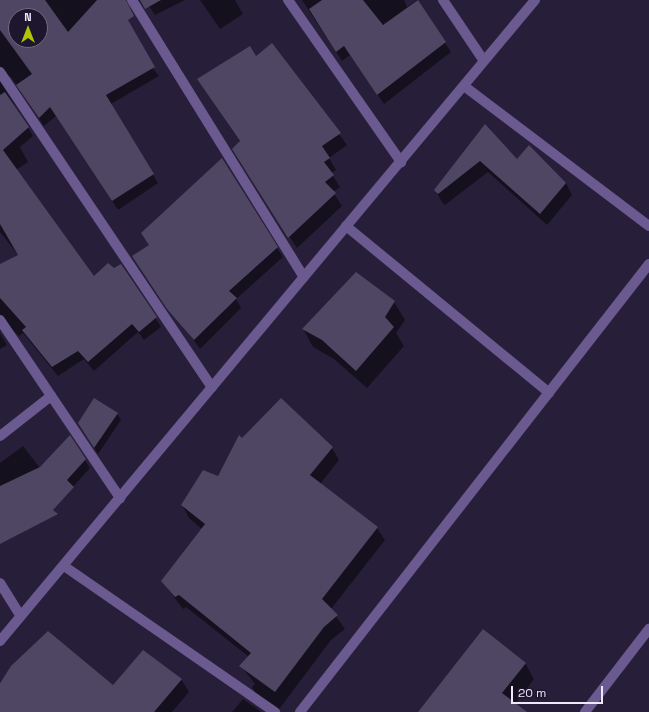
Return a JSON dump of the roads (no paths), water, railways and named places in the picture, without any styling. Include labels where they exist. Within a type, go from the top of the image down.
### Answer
[{"type":"street","points":[[132,0],[304,277]]},
{"type":"street","points":[[288,0],[401,162]]},
{"type":"street","points":[[443,0],[484,61]]},
{"type":"street","points":[[0,641],[535,0]]},
{"type":"street","points":[[0,72],[212,387]]},
{"type":"street","points":[[464,86],[649,226]]},
{"type":"street","points":[[346,226],[549,393]]},
{"type":"street","points":[[300,712],[649,264]]},
{"type":"street","points":[[0,320],[120,498]]},
{"type":"street","points":[[0,436],[52,396]]},
{"type":"street","points":[[64,566],[275,712]]},
{"type":"street","points":[[0,583],[21,616]]},
{"type":"street","points":[[585,712],[649,629]]}]
